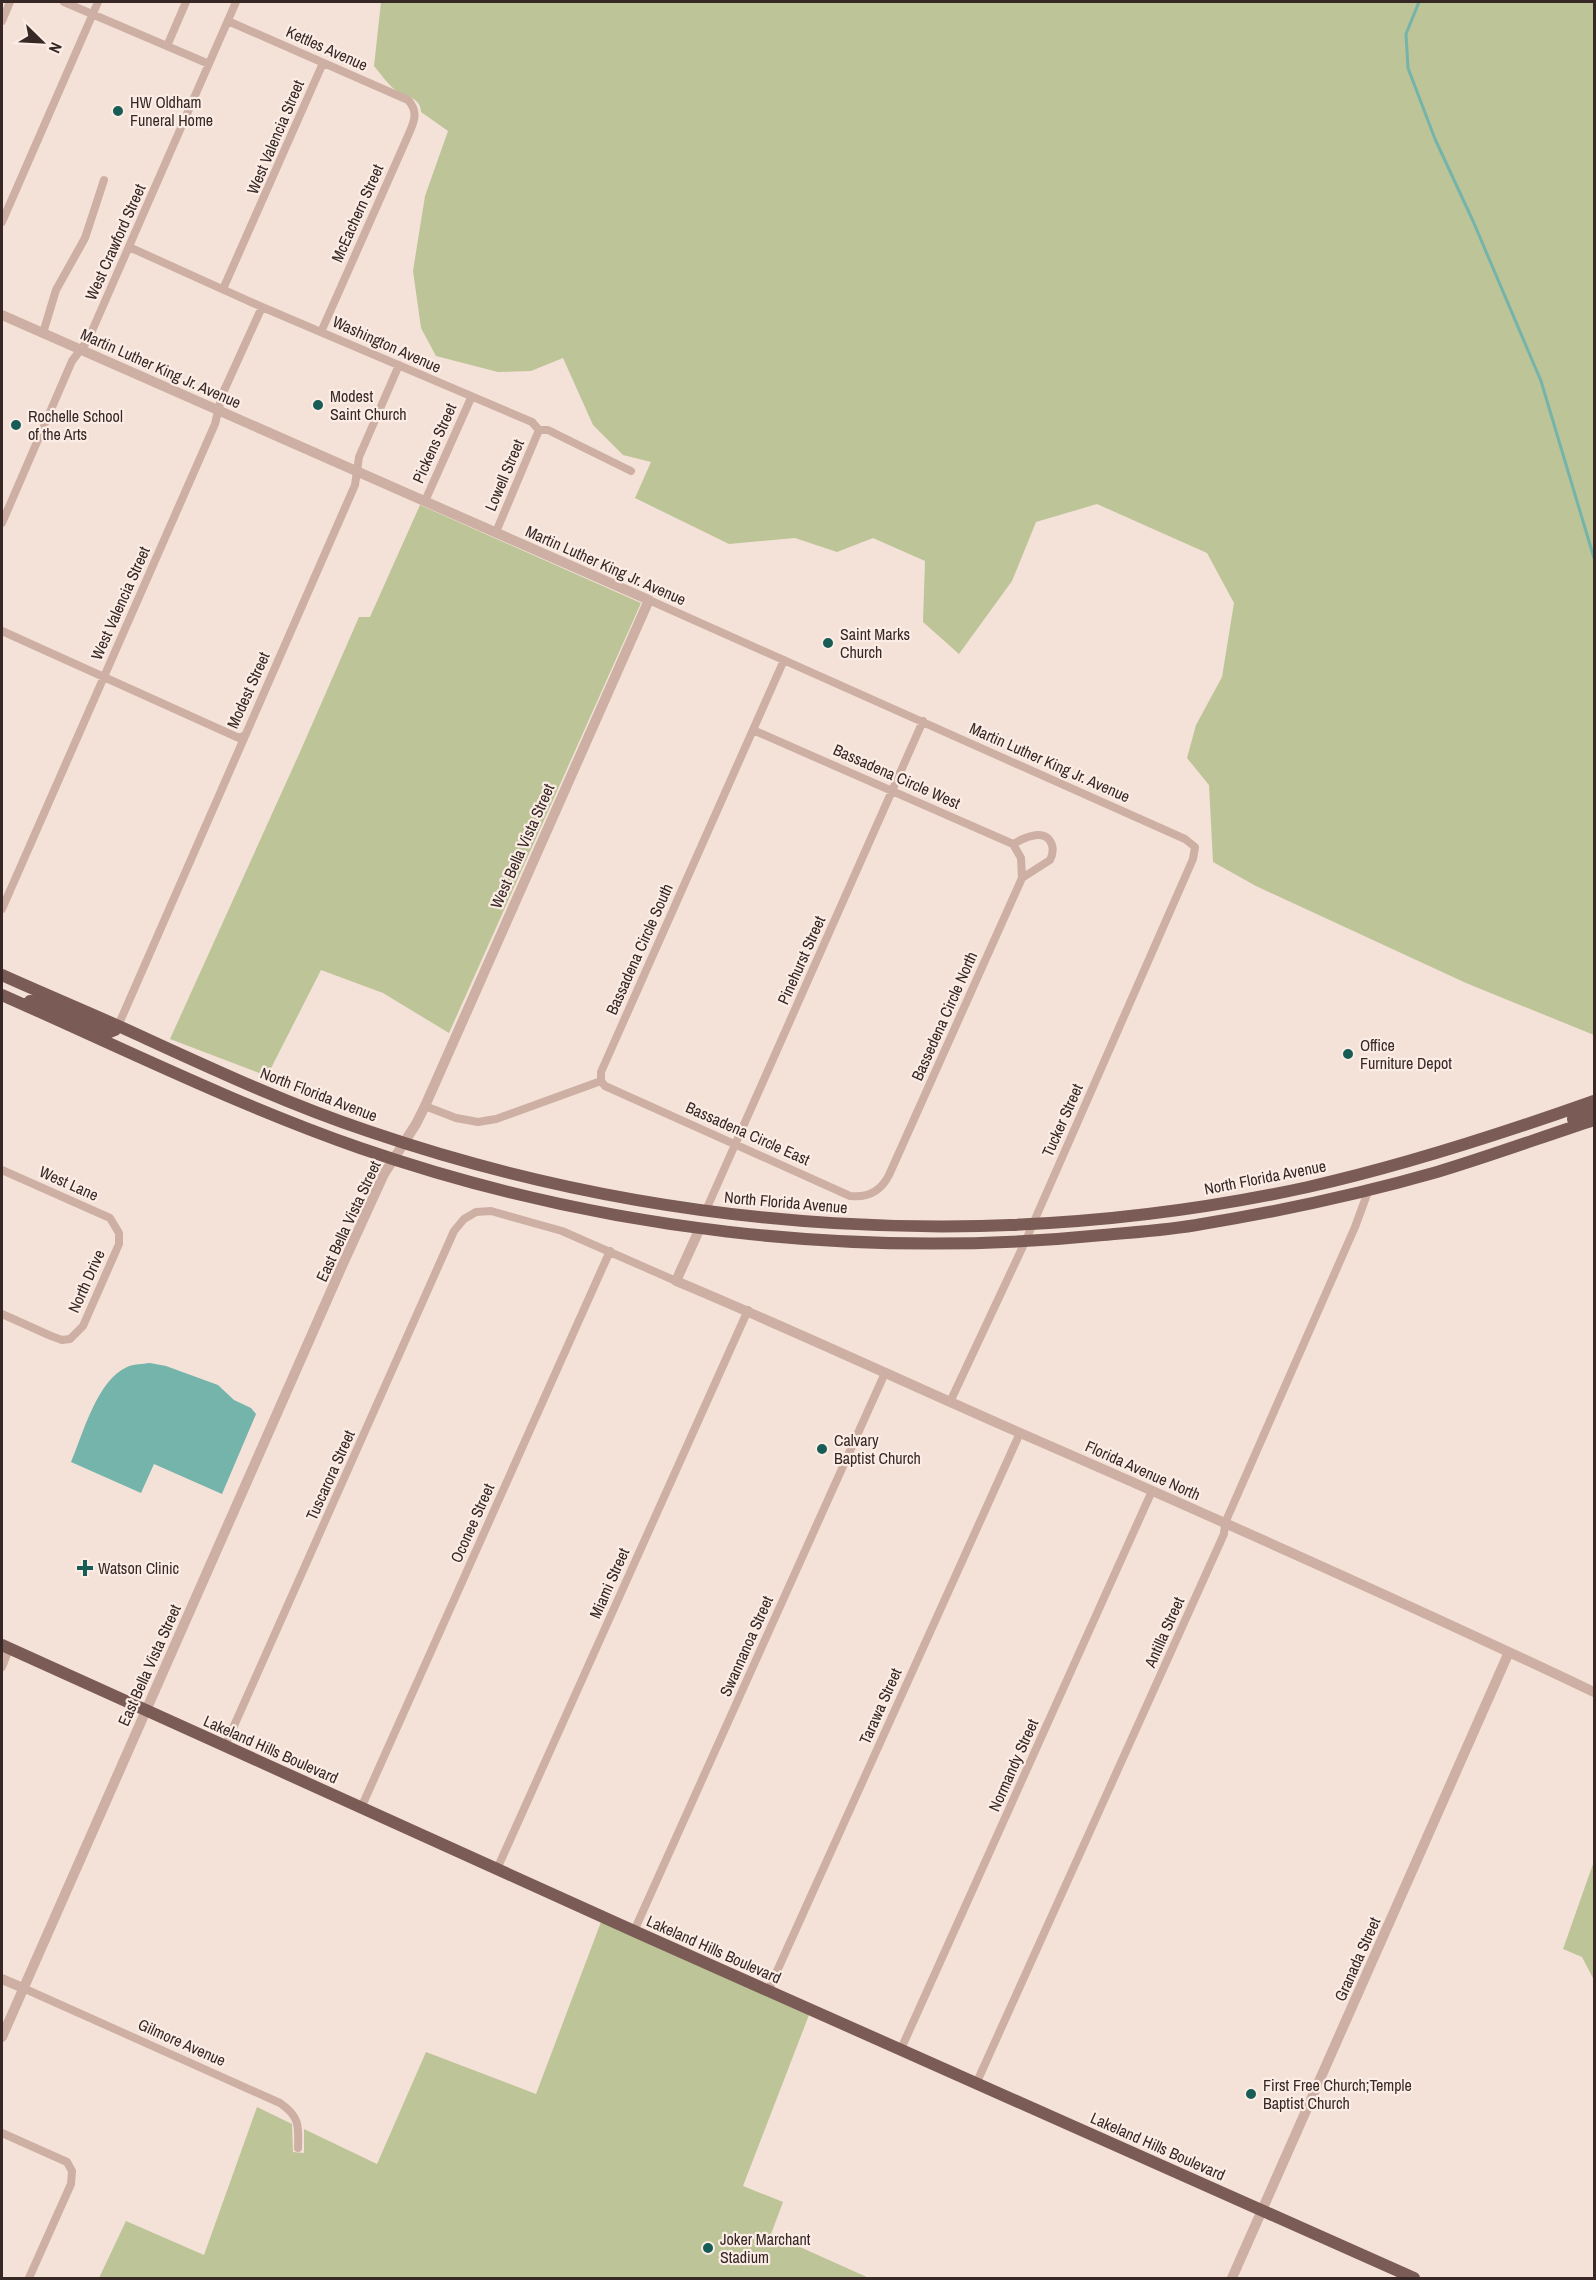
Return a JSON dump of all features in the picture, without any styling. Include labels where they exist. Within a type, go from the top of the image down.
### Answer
[{"type":"main road","name":"North Florida Avenue","points":[[2,975],[291,1103],[404,1143],[481,1167],[606,1196],[757,1218],[863,1225],[972,1227],[1124,1216],[1253,1197],[1374,1171],[1448,1150],[1594,1101]]},
{"type":"main road","name":"North Florida Avenue","points":[[6,997],[289,1121],[394,1159],[599,1212],[700,1228],[860,1242],[969,1244],[1025,1242],[1197,1225],[1369,1190],[1492,1154],[1594,1120]]},
{"type":"main road","points":[[6,997],[39,1002],[110,1032],[118,1026]]},
{"type":"main road","points":[[1492,1154],[1508,1142],[1594,1111]]},
{"type":"main road","points":[[1299,1205],[1306,1196],[1426,1164],[1448,1150]]},
{"type":"main road","name":"Lakeland Hills Boulevard","points":[[5,1647],[634,1931],[1414,2278]]},
{"type":"street","points":[[2,21],[10,2]]},
{"type":"street","points":[[64,2],[209,64]]},
{"type":"street","points":[[2,222],[98,2]]},
{"type":"street","points":[[167,46],[186,2]]},
{"type":"street","name":"West Crawford Street","points":[[2,523],[72,360],[88,340],[236,2]]},
{"type":"street","name":"Kettles Avenue","points":[[228,21],[408,100],[413,106]]},
{"type":"street","name":"West Valencia Street","points":[[223,289],[233,271],[323,63]]},
{"type":"street","name":"McEachern Street","points":[[321,332],[415,119],[413,106]]},
{"type":"street","points":[[43,333],[56,290],[85,238],[104,180]]},
{"type":"street","name":"Washington Avenue","points":[[129,247],[471,398],[532,422],[539,430],[548,430],[631,471]]},
{"type":"street","name":"West Valencia Street","points":[[2,909],[215,424],[222,395],[262,307]]},
{"type":"street","name":"Martin Luther King Jr. Avenue","points":[[2,315],[923,721],[1185,839],[1195,847]]},
{"type":"street","name":"Modest Street","points":[[118,1026],[355,485],[359,457],[399,365]]},
{"type":"street","name":"Pickens Street","points":[[425,501],[471,398]]},
{"type":"street","name":"Lowell Street","points":[[496,532],[539,430]]},
{"type":"street","name":"West Bella Vista Street","points":[[404,1143],[425,1106],[649,600]]},
{"type":"street","points":[[2,631],[239,738],[245,735]]},
{"type":"street","name":"Bassadena Circle South","points":[[601,1081],[601,1072],[784,660]]},
{"type":"street","name":"Pinehurst Street","points":[[706,1210],[923,721]]},
{"type":"street","name":"Bassadena Circle West","points":[[753,730],[1013,844]]},
{"type":"street","points":[[1013,844],[1033,835],[1045,836],[1053,844],[1054,849],[1050,860],[1022,878]]},
{"type":"street","name":"Bassedena Circle North","points":[[884,1184],[1022,878],[1021,858],[1013,844]]},
{"type":"street","name":"Tucker Street","points":[[950,1402],[1025,1242],[1192,859],[1195,847]]},
{"type":"street","points":[[425,1106],[456,1118],[478,1122],[496,1119],[601,1081]]},
{"type":"street","name":"Bassadena Circle East","points":[[601,1081],[605,1086],[850,1196],[868,1195],[884,1184]]},
{"type":"street","name":"East Bella Vista Street","points":[[2,2037],[342,1266],[384,1174],[404,1143]]},
{"type":"street","name":"West Lane","points":[[2,1170],[110,1218],[118,1230]]},
{"type":"street","name":"Antilla Street","points":[[976,2084],[1224,1534],[1225,1523],[1355,1227],[1369,1190]]},
{"type":"street","name":"Tuscarora Street","points":[[225,1746],[454,1231],[464,1219],[476,1212],[491,1211],[562,1231],[610,1251]]},
{"type":"street","points":[[610,1251],[676,1281],[700,1228]]},
{"type":"street","name":"North Drive","points":[[2,1314],[62,1340],[70,1338],[83,1326],[119,1244],[118,1230]]},
{"type":"street","name":"Oconee Street","points":[[361,1808],[610,1251]]},
{"type":"street","name":"Florida Avenue North","points":[[676,1281],[748,1310],[1225,1523],[1594,1692]]},
{"type":"street","name":"Miami Street","points":[[497,1869],[748,1310]]},
{"type":"street","name":"Swannanoa Street","points":[[634,1931],[885,1373]]},
{"type":"street","name":"Tarawa Street","points":[[768,1991],[1020,1432]]},
{"type":"street","name":"Normandy Street","points":[[901,2049],[1152,1491]]},
{"type":"street","points":[[2,1667],[5,1647]]},
{"type":"street","name":"Granada Street","points":[[1232,2278],[1509,1652]]},
{"type":"street","points":[[2,1979],[23,1988]]},
{"type":"street","name":"Gilmore Avenue","points":[[23,1988],[280,2103],[291,2111],[297,2121],[298,2148]]},
{"type":"street","points":[[2,2133],[66,2162],[72,2171],[71,2184],[28,2278]]},
{"type":"green space","points":[[381,2],[1594,2],[1594,1035],[1466,983],[1256,886],[1213,862],[1209,785],[1187,758],[1196,725],[1222,677],[1234,603],[1207,553],[1097,504],[1036,522],[1012,581],[959,654],[923,622],[925,561],[873,538],[837,552],[795,538],[729,544],[635,498],[651,462],[623,455],[593,425],[563,358],[531,371],[498,372],[436,356],[421,328],[413,271],[425,196],[448,131],[421,112],[415,100],[394,89],[374,66]]},
{"type":"green space","points":[[420,505],[641,603],[449,1033],[383,993],[321,970],[267,1076],[170,1039],[359,617],[370,617]]},
{"type":"green space","points":[[1593,1864],[1594,1980],[1582,1957],[1563,1949]]},
{"type":"green space","points":[[601,1922],[809,2015],[743,2186],[783,2202],[771,2234],[869,2278],[99,2278],[126,2221],[204,2255],[257,2107],[292,2124],[293,2152],[304,2153],[304,2129],[377,2164],[426,2052],[536,2094]]},
{"type":"water","points":[[150,1363],[166,1366],[218,1385],[234,1400],[251,1408],[256,1414],[222,1494],[154,1464],[141,1493],[71,1462],[92,1409],[107,1383],[127,1367]]},
{"type":"waterway","points":[[1419,2],[1406,34],[1408,68],[1435,139],[1473,221],[1541,381],[1594,558]]},
{"type":"place","name":"HW Oldham Funeral Home","points":[[118,111]]},
{"type":"place","name":"Modest Saint Church","points":[[318,405]]},
{"type":"place","name":"Rochelle School of the Arts","points":[[16,425]]},
{"type":"place","name":"Saint Marks Church","points":[[828,643]]},
{"type":"place","name":"Office Furniture Depot","points":[[1348,1054]]},
{"type":"place","name":"Calvary Baptist Church","points":[[822,1449]]},
{"type":"place","name":"Watson Clinic","points":[[85,1568]]},
{"type":"place","name":"First Free Church;Temple Baptist Church","points":[[1251,2094]]},
{"type":"place","name":"Joker Marchant Stadium","points":[[708,2248]]}]
